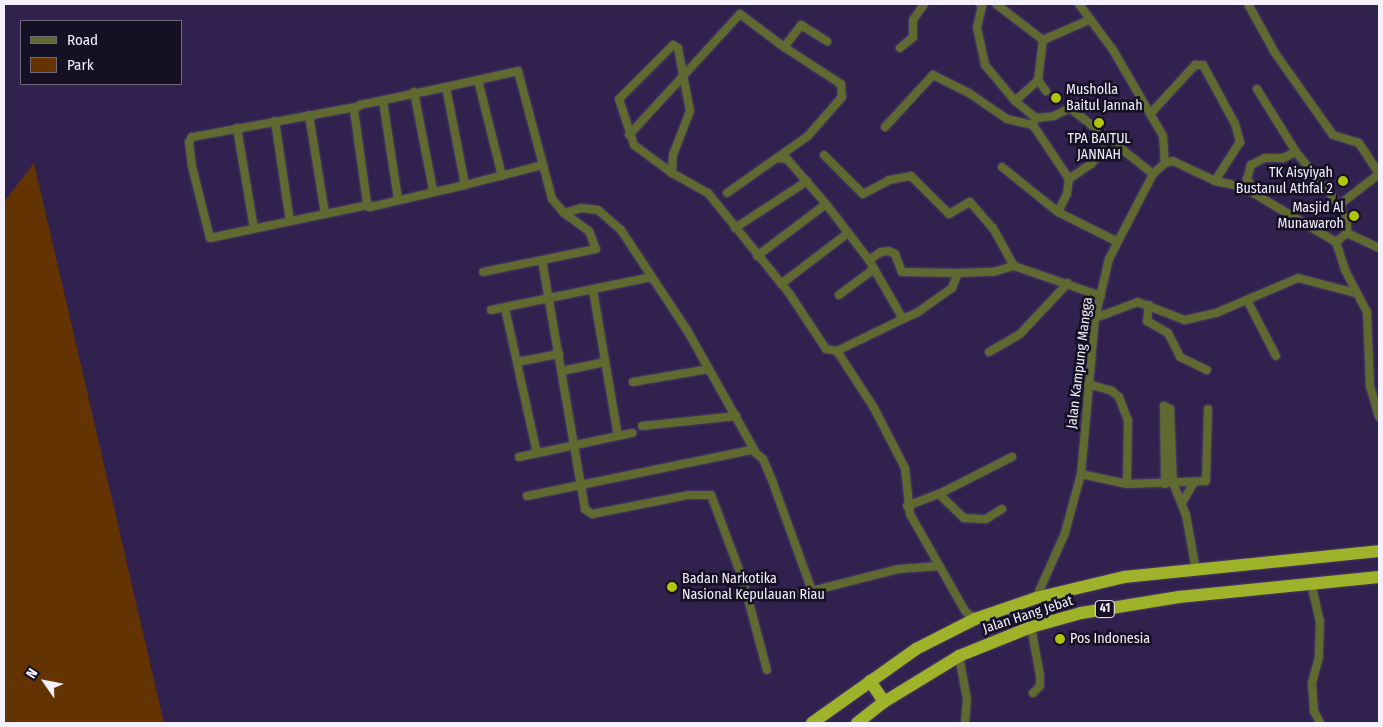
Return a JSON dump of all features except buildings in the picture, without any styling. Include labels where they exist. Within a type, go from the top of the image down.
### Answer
[{"type":"highway","points":[[812,723],[916,650],[976,619],[1036,598],[1124,577],[1379,551]]},
{"type":"highway","name":"Jalan Hang Jebat","points":[[857,723],[884,702],[959,656],[1030,628],[1081,613],[1132,604],[1379,577]]},
{"type":"highway","points":[[870,681],[884,702]]},
{"type":"street","points":[[900,48],[913,37],[913,20],[924,4]]},
{"type":"street","points":[[996,4],[1043,40]]},
{"type":"street","points":[[1079,4],[1113,50],[1166,142],[1165,163],[1173,161],[1216,180],[1256,193],[1336,242],[1356,293],[1367,312],[1370,386],[1379,418]]},
{"type":"street","points":[[1248,4],[1275,53],[1333,135],[1359,143],[1379,174],[1339,205]]},
{"type":"street","points":[[983,5],[977,26],[985,65],[994,79],[1035,122],[1069,179],[1067,194],[1058,212]]},
{"type":"street","points":[[629,135],[740,14],[784,48],[841,84],[842,97],[808,136],[727,193]]},
{"type":"street","points":[[1043,40],[1089,20]]},
{"type":"street","points":[[784,48],[801,25],[827,41]]},
{"type":"street","points":[[1015,101],[1038,80],[1043,40]]},
{"type":"street","points":[[672,173],[673,155],[690,111],[690,98],[682,78],[678,48],[673,44],[619,98],[629,135],[634,145],[672,173],[708,193],[781,284],[822,345],[837,351],[874,408],[905,468],[907,506],[964,611],[976,619]]},
{"type":"street","points":[[1150,114],[1195,65],[1203,65],[1234,124],[1240,142],[1216,180]]},
{"type":"street","points":[[483,272],[596,249],[589,232],[564,213],[552,199],[519,71],[414,92],[356,107],[192,137],[189,142],[192,166],[210,238],[368,205],[373,207],[433,190],[502,176],[543,165]]},
{"type":"street","points":[[885,127],[933,75],[969,93],[1007,119],[1035,122],[1070,108],[1153,174]]},
{"type":"street","points":[[478,80],[502,176]]},
{"type":"street","points":[[1038,80],[1046,91]]},
{"type":"street","points":[[446,87],[465,184]]},
{"type":"street","points":[[1257,89],[1296,152],[1339,205],[1347,222],[1347,233]]},
{"type":"street","points":[[414,92],[433,190]]},
{"type":"street","points":[[383,100],[398,199]]},
{"type":"street","points":[[356,107],[352,113],[368,205]]},
{"type":"street","points":[[309,115],[325,214]]},
{"type":"street","points":[[275,121],[290,222]]},
{"type":"street","points":[[237,128],[254,229]]},
{"type":"street","points":[[1069,179],[1091,164],[1112,140]]},
{"type":"street","points":[[1256,193],[1247,179],[1251,165],[1265,158],[1283,158],[1296,152]]},
{"type":"street","points":[[824,155],[863,194],[889,180],[911,176],[949,214],[970,202],[993,228],[1014,266]]},
{"type":"street","points":[[778,158],[787,159],[826,204],[869,260],[903,318]]},
{"type":"street","name":"Jalan Kampung Mangga","points":[[1036,598],[1065,533],[1080,474],[1095,318],[1116,241],[1153,174],[1165,163]]},
{"type":"street","points":[[1002,167],[1058,212],[1116,241]]},
{"type":"street","points":[[736,228],[807,181]]},
{"type":"street","points":[[757,256],[826,204]]},
{"type":"street","points":[[564,213],[581,208],[598,210],[621,230],[652,277],[709,369],[774,483],[812,591]]},
{"type":"street","points":[[781,284],[848,233]]},
{"type":"street","points":[[1336,242],[1347,233]]},
{"type":"street","points":[[1347,233],[1379,248]]},
{"type":"street","points":[[869,260],[881,252],[889,251],[895,254],[902,272],[992,272],[1014,266],[1068,283],[1101,296]]},
{"type":"street","points":[[542,260],[585,508],[592,514],[689,495],[711,495],[743,580],[767,670]]},
{"type":"street","points":[[839,295],[874,269]]},
{"type":"street","points":[[837,351],[918,312],[952,288],[958,273]]},
{"type":"street","points":[[490,310],[652,277]]},
{"type":"street","points":[[1095,318],[1135,302],[1149,305],[1185,320],[1216,313],[1298,278],[1356,293]]},
{"type":"street","points":[[989,352],[1020,334],[1068,283]]},
{"type":"street","points":[[593,290],[618,436]]},
{"type":"street","points":[[1247,300],[1276,356]]},
{"type":"street","points":[[1149,305],[1147,321],[1168,333],[1180,357],[1207,370]]},
{"type":"street","points":[[505,308],[537,453]]},
{"type":"street","points":[[517,362],[559,354]]},
{"type":"street","points":[[562,371],[605,362]]},
{"type":"street","points":[[633,382],[709,369]]},
{"type":"street","points":[[1088,384],[1112,391],[1119,397],[1128,420],[1127,484]]},
{"type":"street","points":[[1169,483],[1170,409],[1164,406],[1169,483],[1182,503],[1196,570]]},
{"type":"street","points":[[1080,474],[1127,484],[1194,482],[1208,478],[1208,409]]},
{"type":"street","points":[[642,426],[736,416]]},
{"type":"street","points":[[519,457],[632,433]]},
{"type":"street","points":[[527,496],[755,451]]},
{"type":"street","points":[[907,506],[939,494],[1012,457]]},
{"type":"street","points":[[1182,503],[1194,482]]},
{"type":"street","points":[[939,494],[964,518],[986,520],[1002,509]]},
{"type":"street","points":[[800,594],[899,570],[939,566]]},
{"type":"street","points":[[1311,583],[1321,628],[1312,683],[1314,711],[1320,723]]},
{"type":"street","points":[[1030,628],[1040,675],[1040,686],[1033,693]]},
{"type":"street","points":[[959,656],[967,699],[965,723]]},
{"type":"green space","points":[[34,163],[164,723],[4,723],[4,202]]},
{"type":"place","name":"Musholla Baitul Jannah","points":[[1056,98]]},
{"type":"place","name":"TPA BAITUL JANNAH","points":[[1099,123]]},
{"type":"place","name":"TK Aisyiyah Bustanul Athfal 2","points":[[1343,181]]},
{"type":"place","name":"Masjid Al Munawaroh","points":[[1354,216]]},
{"type":"place","name":"Badan Narkotika Nasional Kepulauan Riau","points":[[672,587]]},
{"type":"place","name":"Pos Indonesia","points":[[1060,639]]}]
